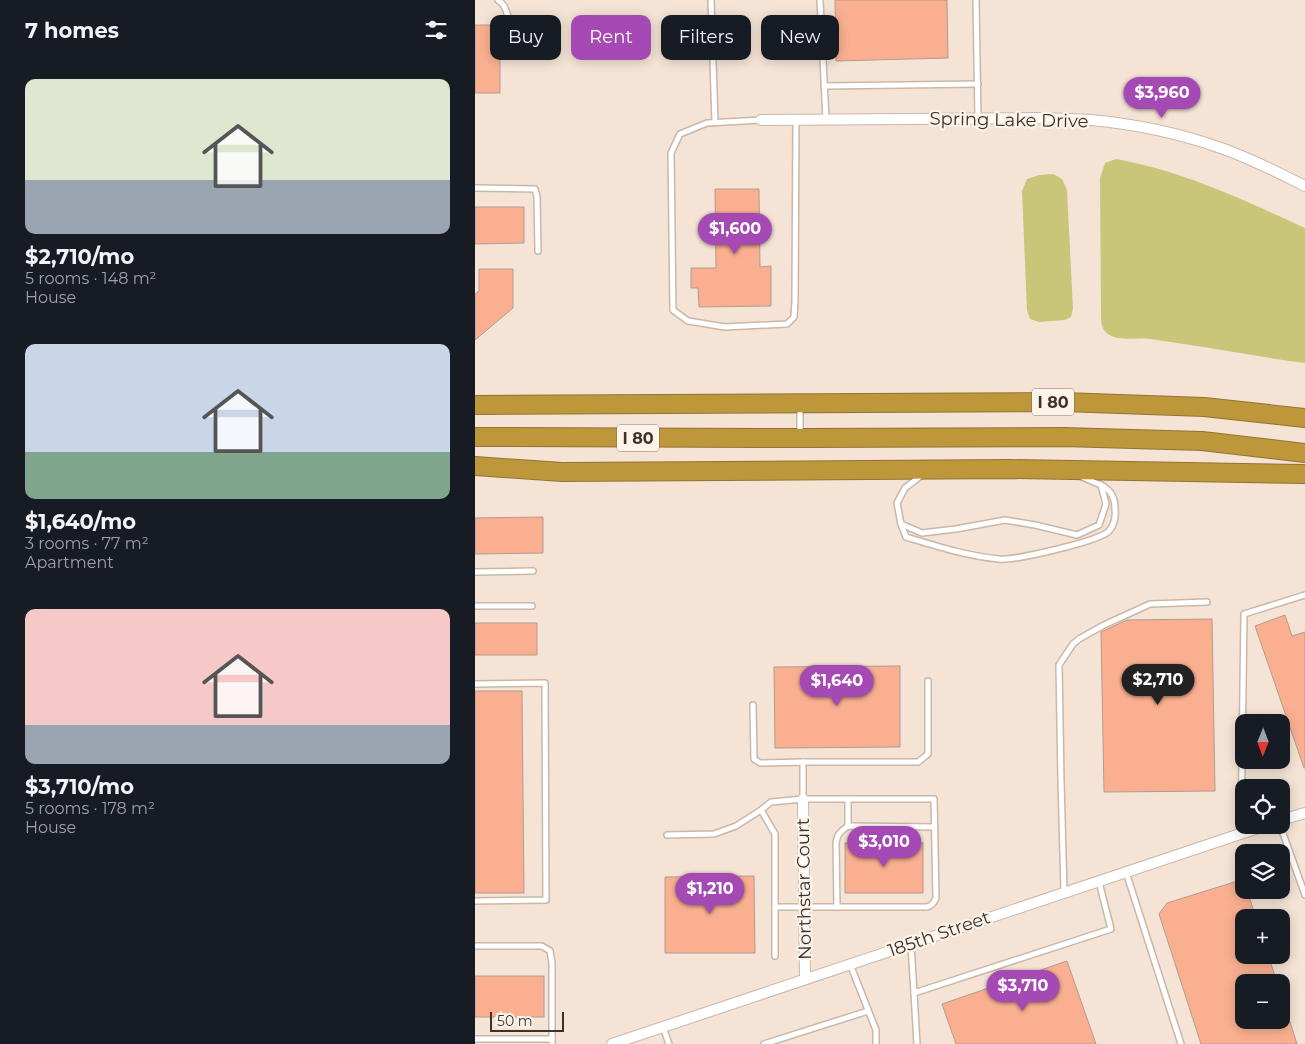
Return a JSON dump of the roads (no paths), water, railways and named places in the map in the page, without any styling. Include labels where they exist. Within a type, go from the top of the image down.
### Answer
[{"type":"highway","name":"I 80","points":[[475,405],[1063,402],[1204,407],[1305,418]]},
{"type":"highway","name":"I 80","points":[[475,438],[1073,437],[1202,441],[1305,453]]},
{"type":"highway","points":[[475,466],[562,472],[1068,470],[1305,474]]},
{"type":"street","name":"Spring Lake Drive","points":[[761,120],[1046,118],[1091,120],[1167,133],[1219,147],[1305,186]]},
{"type":"street","name":"Northstar Court","points":[[803,799],[805,980]]},
{"type":"street","points":[[1290,817],[1305,812]]},
{"type":"street","name":"185th Street","points":[[612,1044],[1241,834]]},
{"type":"lane","points":[[498,0],[502,2],[507,15]]},
{"type":"lane","points":[[711,0],[715,123]]},
{"type":"lane","points":[[820,0],[826,119]]},
{"type":"lane","points":[[976,0],[978,118]]},
{"type":"lane","points":[[824,86],[977,84]]},
{"type":"lane","points":[[761,120],[707,123],[680,134],[671,153],[673,310],[688,321],[725,327],[778,325],[787,324],[794,317],[796,120]]},
{"type":"lane","points":[[475,188],[535,189],[537,198],[538,251]]},
{"type":"lane","points":[[800,404],[801,438]]},
{"type":"lane","points":[[930,470],[905,488],[897,503],[901,524],[906,537],[965,554],[1001,560],[1072,545],[1099,537],[1109,531],[1116,516],[1115,501],[1109,489],[1068,470]]},
{"type":"lane","points":[[901,524],[922,533],[1005,520],[1035,525],[1077,536],[1099,525],[1106,504],[1101,485]]},
{"type":"lane","points":[[475,572],[533,571]]},
{"type":"lane","points":[[1242,779],[1244,614],[1305,595]]},
{"type":"lane","points":[[1065,892],[1059,664],[1073,644],[1079,639],[1104,625],[1150,604],[1207,602]]},
{"type":"lane","points":[[475,606],[532,606]]},
{"type":"lane","points":[[753,705],[754,759],[760,763],[918,762],[928,754],[928,681]]},
{"type":"lane","points":[[475,684],[545,683],[546,900],[475,901]]},
{"type":"lane","points":[[803,762],[803,799]]},
{"type":"lane","points":[[667,835],[714,834],[736,826],[771,802],[803,799],[934,799],[936,898],[931,906],[908,908],[775,907]]},
{"type":"lane","points":[[848,799],[848,826]]},
{"type":"lane","points":[[761,810],[775,834],[775,956]]},
{"type":"lane","points":[[837,907],[837,836],[841,830],[848,826],[935,826]]},
{"type":"lane","points":[[1283,834],[1305,895]]},
{"type":"lane","points":[[1126,871],[1181,1044]]},
{"type":"lane","points":[[914,993],[1111,929],[1099,881]]},
{"type":"lane","points":[[911,944],[917,1044]]},
{"type":"lane","points":[[475,946],[543,946],[550,951],[552,963],[552,1042],[475,1039]]},
{"type":"lane","points":[[850,964],[876,1030],[876,1044]]},
{"type":"lane","points":[[764,1044],[868,1011]]},
{"type":"lane","points":[[663,1027],[669,1044]]}]
